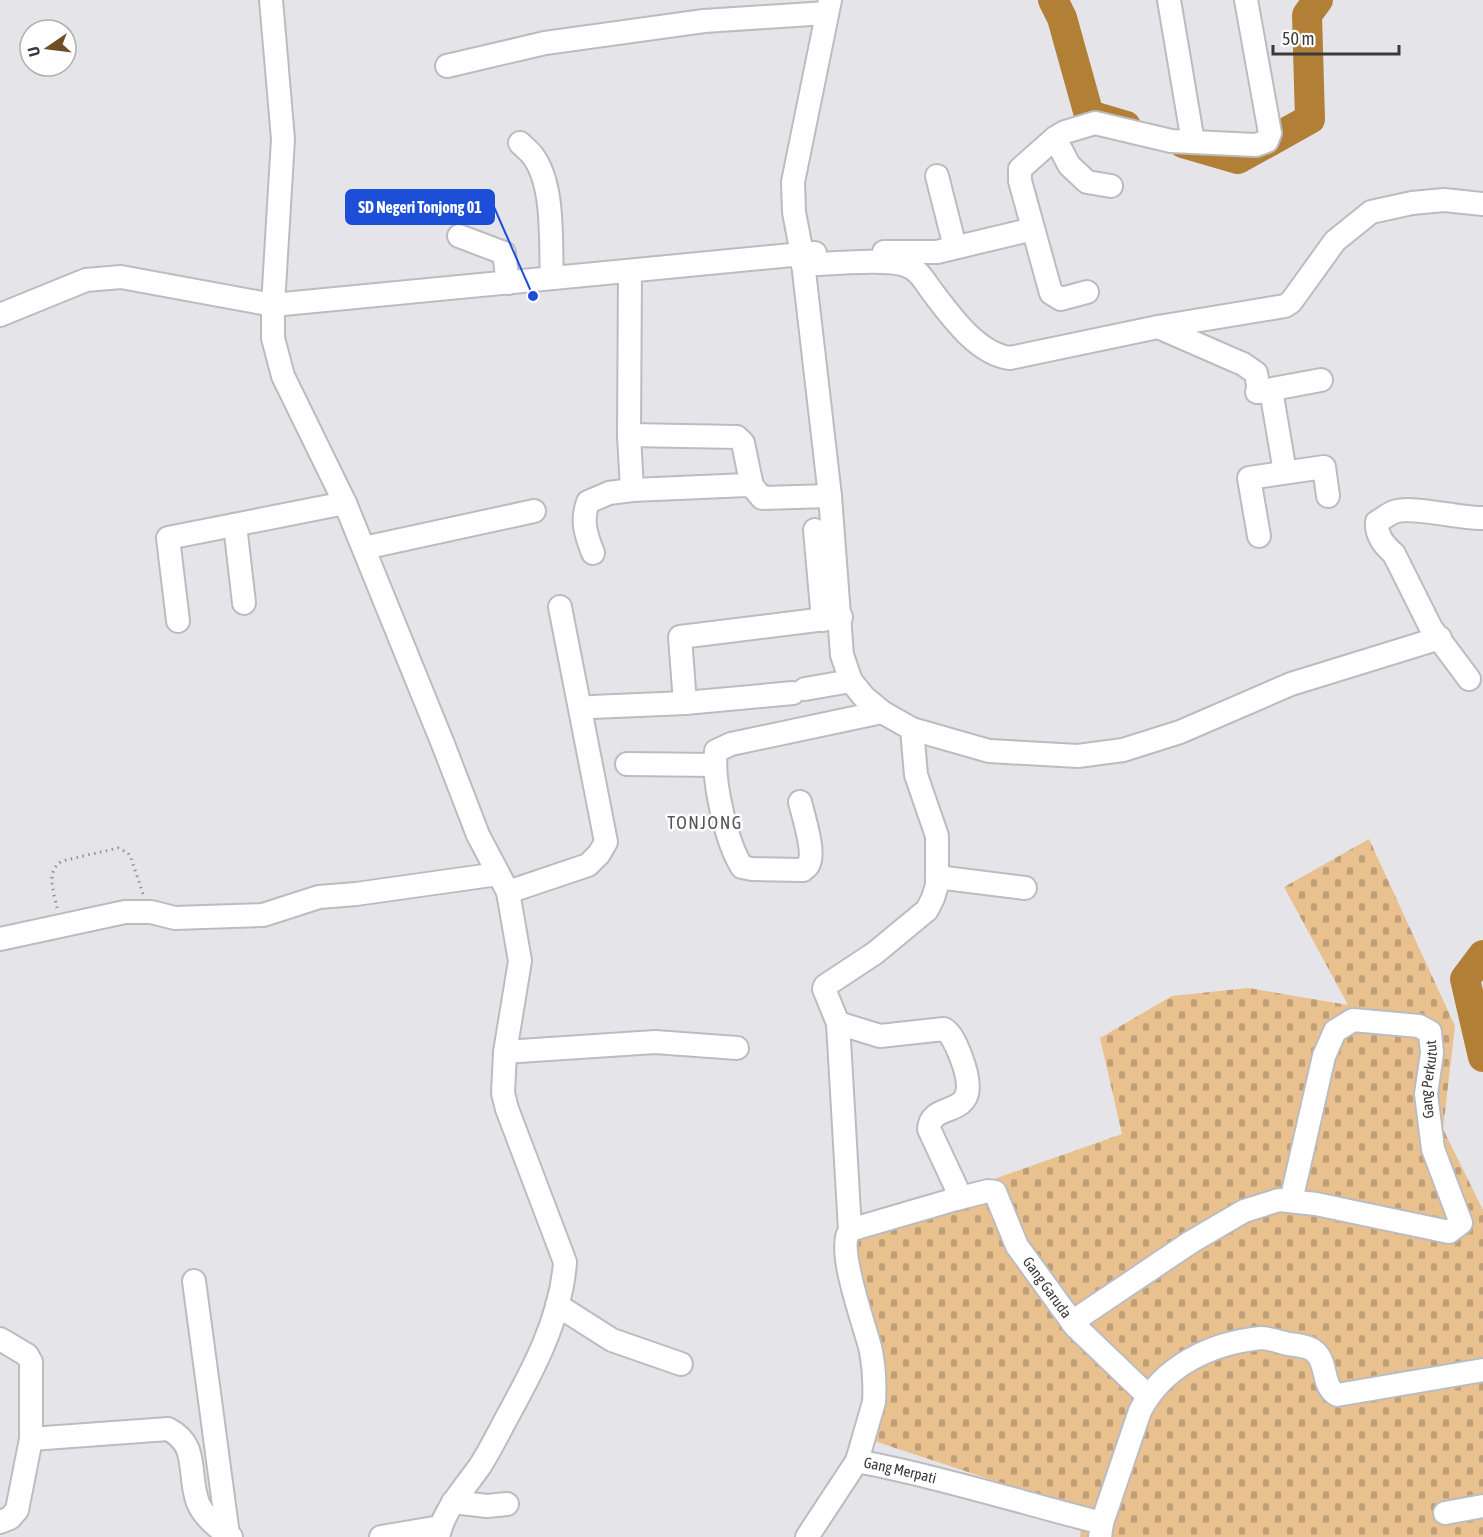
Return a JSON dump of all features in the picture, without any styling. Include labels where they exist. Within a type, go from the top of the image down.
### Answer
[{"type":"street","points":[[271,0],[283,139],[273,338],[283,376],[345,503],[478,835],[503,883],[520,961],[505,1052],[503,1093],[565,1262],[563,1283],[557,1305],[540,1352],[514,1406],[481,1464],[453,1502],[439,1532],[381,1537]]},
{"type":"street","points":[[1169,0],[1193,142]]},
{"type":"street","points":[[1087,292],[1061,299],[1051,293],[1020,181],[1020,169],[1060,135],[1095,123],[1171,141],[1256,145],[1267,141],[1270,133],[1246,0]]},
{"type":"street","points":[[447,66],[545,43],[704,21],[829,7],[793,182],[794,212],[802,259],[830,496],[832,618]]},
{"type":"street","points":[[1060,135],[1069,165],[1087,182],[1111,186]]},
{"type":"street","points":[[520,143],[534,157],[543,178],[549,203],[552,278]]},
{"type":"street","points":[[937,176],[956,247]]},
{"type":"street","points":[[802,259],[904,264],[921,275],[975,342],[998,357],[1010,358],[1158,327],[1285,306],[1291,302],[1335,241],[1371,212],[1412,203],[1444,200],[1483,204]]},
{"type":"street","points":[[0,315],[86,280],[121,277],[273,305],[630,271],[936,252],[1033,229]]},
{"type":"street","points":[[459,236],[504,253],[508,283]]},
{"type":"street","points":[[630,271],[629,435],[633,490]]},
{"type":"street","points":[[1158,327],[1243,364],[1256,373],[1258,392],[1286,472]]},
{"type":"street","points":[[1258,392],[1321,380]]},
{"type":"street","points":[[629,435],[737,437],[743,443],[752,486],[762,498],[830,496]]},
{"type":"street","points":[[1259,536],[1249,478],[1324,467],[1328,496]]},
{"type":"street","points":[[593,553],[585,533],[584,519],[588,502],[609,493],[633,490],[752,486]]},
{"type":"street","points":[[177,621],[168,538],[345,503]]},
{"type":"street","points":[[1469,679],[1431,628],[1394,554],[1376,531],[1377,522],[1395,511],[1412,509],[1483,518]]},
{"type":"street","points":[[364,548],[534,511]]},
{"type":"street","points":[[235,525],[244,603]]},
{"type":"street","points":[[815,530],[832,618],[851,681],[864,697],[882,712],[912,729],[989,751],[1078,756],[1123,750],[1179,732],[1291,684],[1440,638]]},
{"type":"street","points":[[0,939],[125,912],[151,912],[174,918],[263,915],[319,897],[404,888],[503,883],[588,865],[599,854],[606,842],[560,607]]},
{"type":"street","points":[[685,703],[680,637],[832,618]]},
{"type":"street","points":[[592,707],[685,703],[799,691],[851,681]]},
{"type":"street","points":[[800,802],[810,848],[808,866],[803,870],[741,867],[734,855],[726,825],[714,765],[716,751],[731,744],[882,712]]},
{"type":"street","points":[[912,729],[916,775],[937,836],[937,877],[933,898],[927,910],[824,989],[838,1023],[880,1036],[944,1029],[953,1039],[962,1059],[969,1090],[964,1101],[956,1107],[933,1116],[929,1122],[929,1129],[956,1187],[956,1199]]},
{"type":"street","points":[[627,764],[714,765]]},
{"type":"street","points":[[937,877],[1025,888]]},
{"type":"street","name":"Gang Perkutut","points":[[1072,1322],[1191,1242],[1244,1211],[1280,1200],[1316,1204],[1449,1232],[1461,1223],[1433,1149],[1426,1094],[1432,1053],[1430,1032],[1419,1026],[1353,1020],[1335,1030],[1324,1056],[1291,1201]]},
{"type":"street","name":"Gang Merpati","points":[[838,1023],[850,1230],[847,1234],[847,1257],[871,1351],[874,1394],[874,1402],[857,1461],[912,1471],[1026,1504],[1101,1530]]},
{"type":"street","points":[[505,1052],[654,1042],[737,1048]]},
{"type":"street","name":"Gang Garuda","points":[[850,1230],[956,1199],[988,1191],[995,1192],[1017,1246],[1072,1322],[1148,1396]]},
{"type":"street","points":[[194,1281],[229,1536]]},
{"type":"street","points":[[557,1305],[612,1340],[681,1364]]},
{"type":"street","points":[[1101,1530],[1140,1411],[1148,1396],[1175,1368],[1214,1348],[1263,1338],[1313,1349],[1319,1356],[1329,1389],[1336,1395],[1483,1370]]},
{"type":"street","points":[[0,1339],[27,1355],[31,1362],[31,1439],[17,1510],[10,1518],[0,1522]]},
{"type":"street","points":[[31,1439],[168,1429],[180,1435],[187,1445],[199,1505],[207,1516],[229,1536]]},
{"type":"street","points":[[807,1537],[857,1461]]},
{"type":"street","points":[[453,1502],[487,1506],[507,1504]]},
{"type":"street","points":[[1445,1514],[1483,1506]]},
{"type":"path","points":[[60,925],[52,885],[52,873],[57,864],[118,848],[128,852],[151,912]]},
{"type":"green space","points":[[1369,839],[1455,1026],[1443,1129],[1483,1210],[1483,1537],[1080,1537],[1083,1510],[871,1440],[851,1229],[1122,1134],[1100,1038],[1172,996],[1248,988],[1348,1005],[1284,887]]},
{"type":"waterway","points":[[1053,0],[1062,18],[1089,115],[1126,126]]},
{"type":"waterway","points":[[1183,143],[1238,159],[1310,119],[1307,15],[1318,0]]},
{"type":"waterway","points":[[1483,955],[1465,979],[1483,1057]]},
{"type":"place","name":"SD Negeri Tonjong 01","points":[[533,296]]},
{"type":"district","name":"TONJONG","points":[[705,823]]}]
